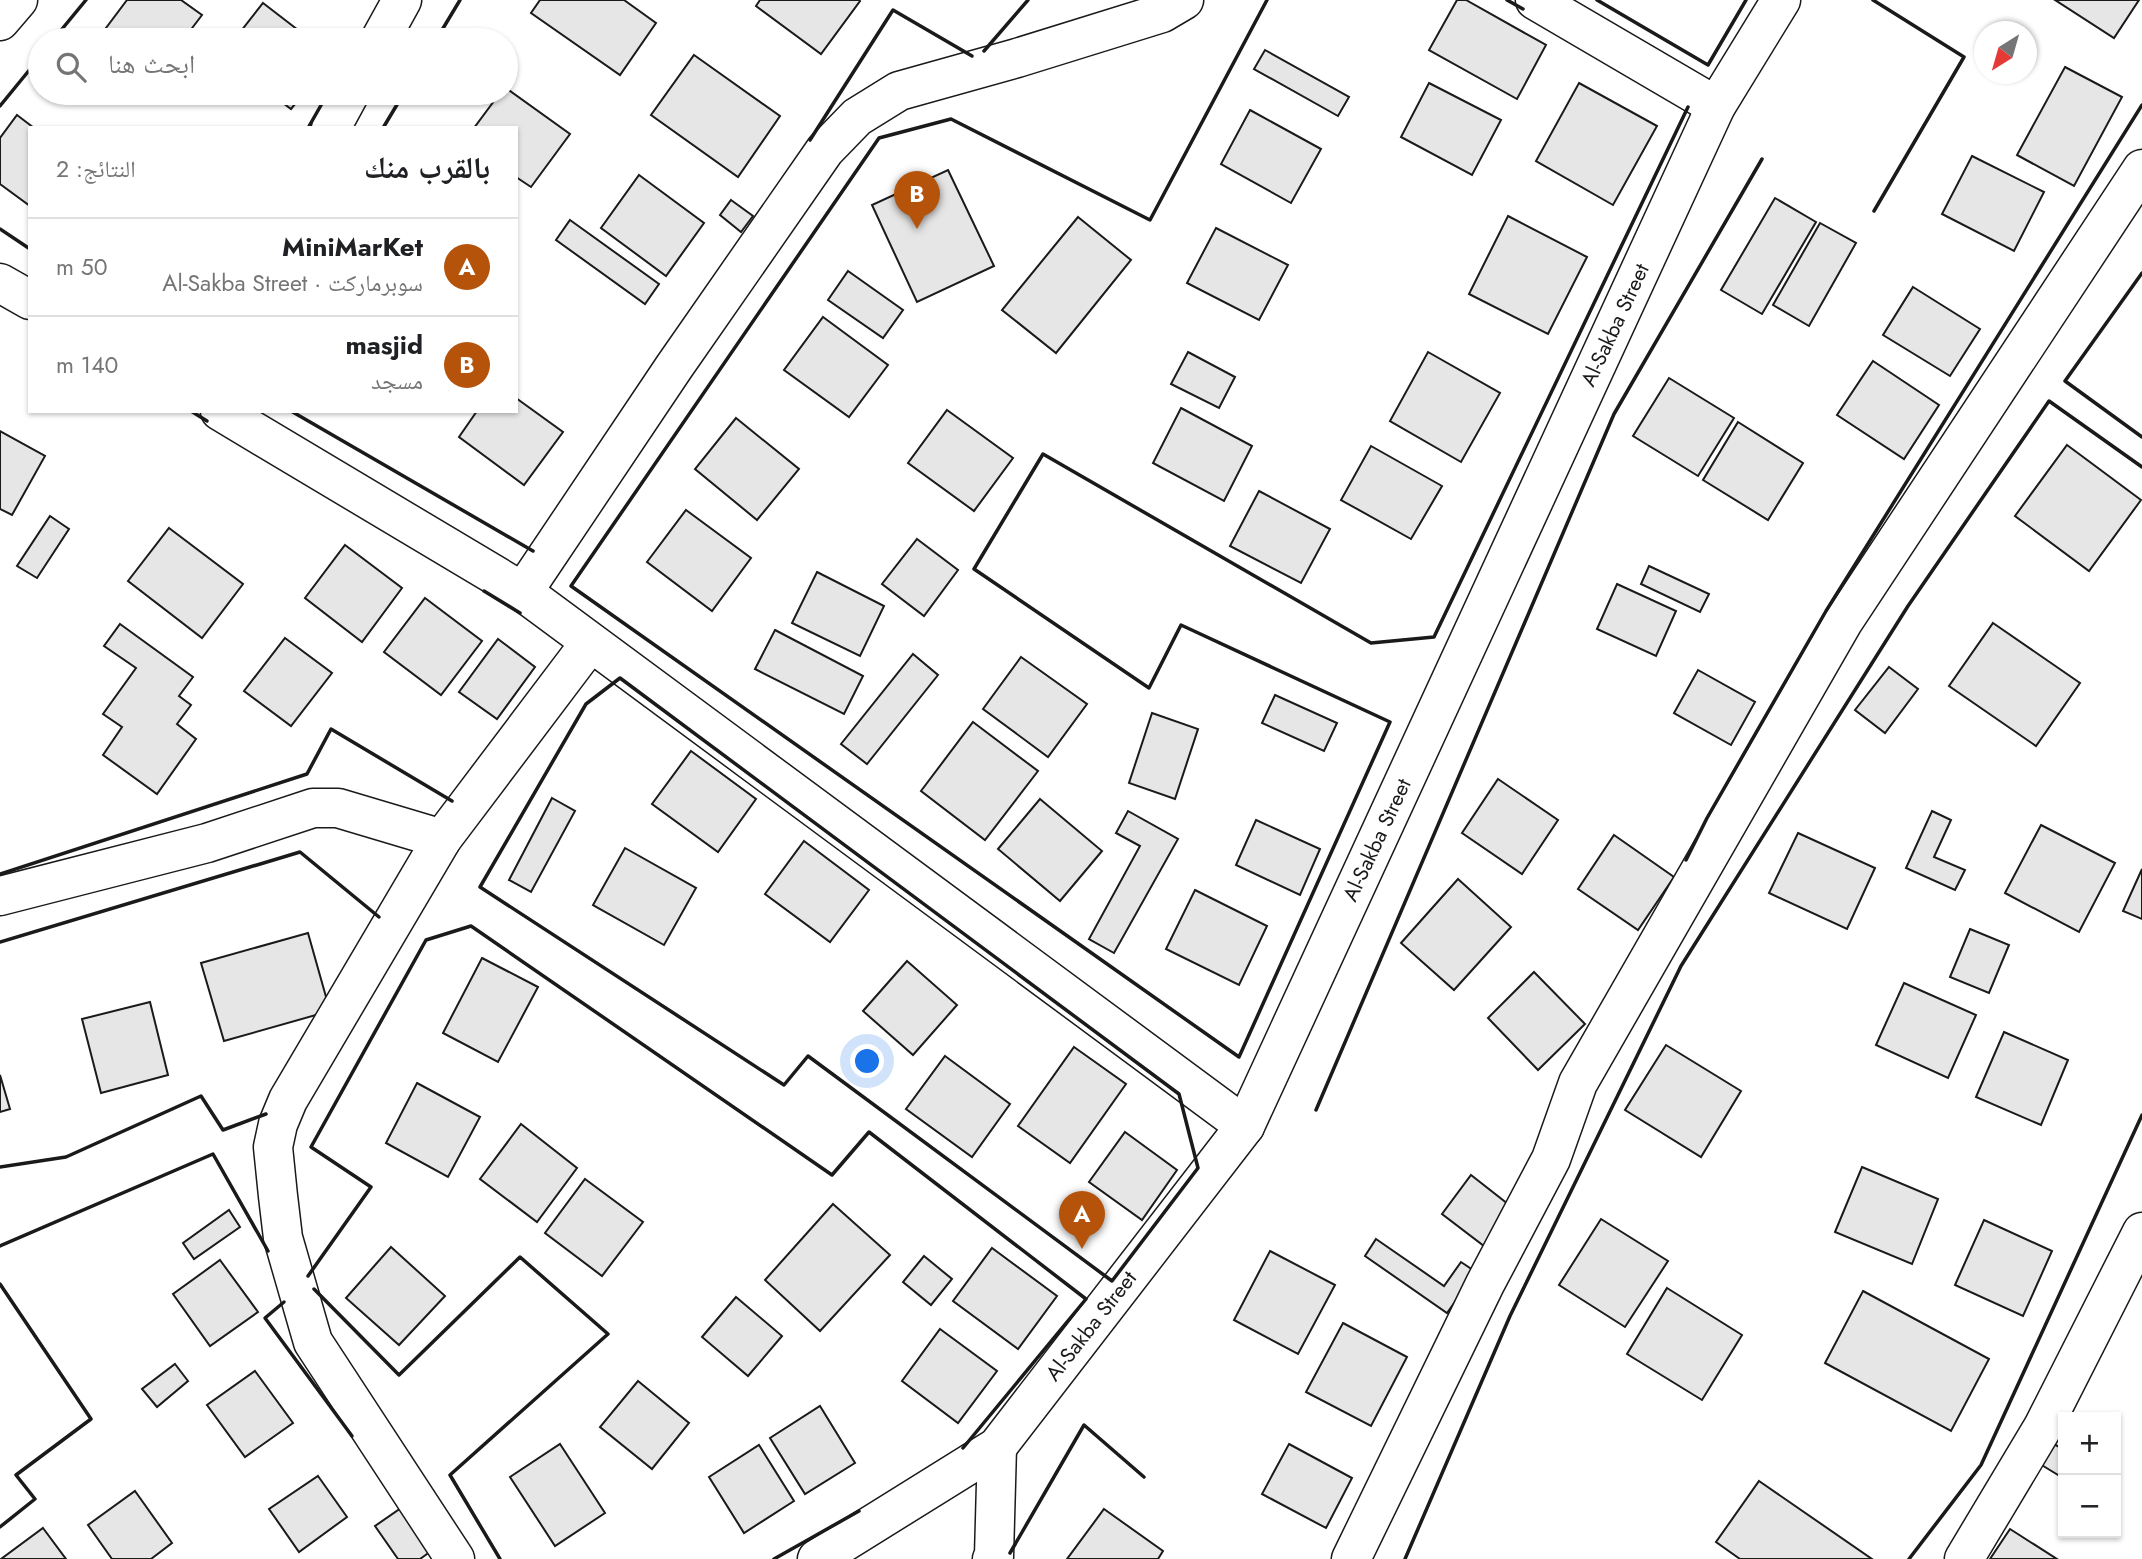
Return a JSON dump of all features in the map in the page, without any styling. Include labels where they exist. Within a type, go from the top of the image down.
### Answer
[{"type":"street","points":[[0,21],[18,0]]},
{"type":"street","points":[[387,28],[402,0]]},
{"type":"street","points":[[523,592],[674,367],[825,150],[857,117],[899,91],[1006,62],[1162,13],[1184,0]]},
{"type":"street","points":[[1535,0],[1716,106]]},
{"type":"street","name":"Al-Sakba Street","points":[[817,1559],[997,1447],[1245,1126],[1716,106],[1780,0]]},
{"type":"street","points":[[332,126],[344,105]]},
{"type":"street","points":[[1351,1559],[1485,1284],[1551,1159],[1578,1083],[1843,622],[2142,169]]},
{"type":"street","points":[[0,283],[28,299]]},
{"type":"street","points":[[223,413],[523,592],[1245,1126]]},
{"type":"street","points":[[455,1559],[313,1342],[283,1238],[273,1147],[278,1124],[288,1100],[442,839],[590,643]]},
{"type":"street","points":[[0,896],[207,843],[313,808],[338,807],[442,839]]},
{"type":"street","points":[[1964,1559],[2042,1427],[2128,1296],[2142,1232]]},
{"type":"street","points":[[992,1559],[997,1447]]},
{"type":"building","points":[[127,0],[181,0],[202,15],[192,28],[106,28]]},
{"type":"building","points":[[540,0],[624,0],[656,23],[620,75],[531,13]]},
{"type":"building","points":[[760,0],[860,1],[821,54],[756,6]]},
{"type":"building","points":[[1457,0],[1466,0],[1546,45],[1517,99],[1429,50]]},
{"type":"building","points":[[2055,0],[2139,0],[2114,38]]},
{"type":"building","points":[[263,3],[295,28],[243,28]]},
{"type":"building","points":[[1265,50],[1349,97],[1338,116],[1254,69]]},
{"type":"building","points":[[694,55],[780,116],[738,177],[651,115]]},
{"type":"building","points":[[2065,67],[2122,97],[2074,186],[2017,155]]},
{"type":"building","points":[[1429,83],[1501,120],[1472,175],[1401,137]]},
{"type":"building","points":[[1579,83],[1657,126],[1613,205],[1536,161]]},
{"type":"building","points":[[518,97],[570,134],[531,187],[518,178],[518,126],[475,126],[491,105],[518,105]]},
{"type":"building","points":[[1250,110],[1321,149],[1291,203],[1221,164]]},
{"type":"building","points":[[17,115],[31,126],[28,126],[28,205],[0,184],[0,138]]},
{"type":"building","points":[[1972,156],[2044,192],[2014,251],[1942,214]]},
{"type":"building","points":[[948,170],[994,266],[917,302],[872,205]]},
{"type":"building","points":[[639,175],[704,223],[666,276],[601,228]]},
{"type":"building","points":[[1775,198],[1816,222],[1762,314],[1721,290]]},
{"type":"building","points":[[731,200],[753,216],[741,232],[720,215]]},
{"type":"building","points":[[1508,216],[1587,257],[1548,334],[1469,294]]},
{"type":"building","points":[[1078,217],[1131,260],[1056,353],[1002,310]]},
{"type":"building","points":[[570,220],[659,284],[645,304],[556,240]]},
{"type":"building","points":[[1820,223],[1856,243],[1809,326],[1773,305]]},
{"type":"building","points":[[1216,228],[1288,265],[1259,320],[1187,283]]},
{"type":"building","points":[[848,271],[903,310],[883,338],[828,300]]},
{"type":"building","points":[[1913,287],[1980,329],[1950,376],[1883,335]]},
{"type":"building","points":[[823,317],[888,365],[849,417],[784,370]]},
{"type":"building","points":[[1188,352],[1235,377],[1219,408],[1171,384]]},
{"type":"building","points":[[1428,352],[1500,393],[1461,462],[1390,421]]},
{"type":"building","points":[[1873,361],[1939,405],[1904,459],[1837,415]]},
{"type":"building","points":[[1669,378],[1734,418],[1698,476],[1633,436]]},
{"type":"building","points":[[518,399],[563,432],[524,485],[459,437],[476,413],[518,413]]},
{"type":"building","points":[[1181,408],[1252,446],[1224,501],[1153,463]]},
{"type":"building","points":[[947,410],[1013,458],[974,511],[908,463]]},
{"type":"building","points":[[736,418],[799,469],[757,520],[695,469]]},
{"type":"building","points":[[1738,422],[1803,463],[1768,520],[1703,480]]},
{"type":"building","points":[[0,431],[45,456],[12,515],[0,509]]},
{"type":"building","points":[[2067,445],[2141,500],[2089,571],[2015,516]]},
{"type":"building","points":[[1371,446],[1442,486],[1411,539],[1341,500]]},
{"type":"building","points":[[1259,491],[1330,529],[1301,583],[1230,546]]},
{"type":"building","points":[[686,510],[751,558],[712,611],[647,562]]},
{"type":"building","points":[[50,516],[69,529],[37,578],[17,566]]},
{"type":"building","points":[[169,528],[243,584],[202,638],[128,581]]},
{"type":"building","points":[[917,539],[958,570],[924,616],[882,584]]},
{"type":"building","points":[[345,545],[402,588],[362,642],[305,598]]},
{"type":"building","points":[[1649,566],[1709,594],[1700,612],[1641,584]]},
{"type":"building","points":[[817,572],[884,606],[860,656],[792,623]]},
{"type":"building","points":[[1617,584],[1676,611],[1656,656],[1597,629]]},
{"type":"building","points":[[425,598],[482,641],[441,695],[384,652]]},
{"type":"building","points":[[1993,623],[2080,683],[2036,746],[1949,686]]},
{"type":"building","points":[[120,624],[193,677],[179,696],[191,705],[177,724],[196,739],[157,794],[103,755],[122,727],[103,714],[136,668],[104,646]]},
{"type":"building","points":[[775,630],[863,676],[844,714],[755,669]]},
{"type":"building","points":[[285,638],[332,673],[291,726],[244,691]]},
{"type":"building","points":[[498,639],[535,667],[497,719],[459,692]]},
{"type":"building","points":[[913,654],[938,675],[867,764],[841,744]]},
{"type":"building","points":[[1021,657],[1087,704],[1048,757],[983,709]]},
{"type":"building","points":[[1889,667],[1918,689],[1885,733],[1855,710]]},
{"type":"building","points":[[1698,670],[1755,702],[1731,745],[1674,713]]},
{"type":"building","points":[[1275,695],[1337,723],[1324,751],[1262,723]]},
{"type":"building","points":[[1152,713],[1198,729],[1175,799],[1129,783]]},
{"type":"building","points":[[973,722],[1038,771],[985,840],[921,791]]},
{"type":"building","points":[[691,751],[756,799],[718,852],[652,804]]},
{"type":"building","points":[[1498,779],[1558,820],[1522,874],[1462,833]]},
{"type":"building","points":[[552,798],[575,811],[531,892],[509,880]]},
{"type":"building","points":[[1040,799],[1102,851],[1060,901],[998,849]]},
{"type":"building","points":[[1128,811],[1178,839],[1114,953],[1089,939],[1140,846],[1116,833]]},
{"type":"building","points":[[1932,811],[1951,820],[1934,857],[1965,870],[1955,890],[1906,868]]},
{"type":"building","points":[[1256,820],[1320,849],[1300,895],[1236,865]]},
{"type":"building","points":[[2041,825],[2115,863],[2079,932],[2005,893]]},
{"type":"building","points":[[1798,833],[1875,868],[1847,929],[1769,893]]},
{"type":"building","points":[[1614,835],[1674,877],[1638,930],[1578,889]]},
{"type":"building","points":[[804,841],[869,890],[830,942],[765,894]]},
{"type":"building","points":[[625,848],[696,888],[664,945],[593,905]]},
{"type":"building","points":[[2142,869],[2142,919],[2123,911]]},
{"type":"building","points":[[1458,879],[1511,927],[1454,990],[1401,943]]},
{"type":"building","points":[[1195,890],[1267,926],[1239,985],[1166,949]]},
{"type":"building","points":[[1970,929],[2009,945],[1989,993],[1950,977]]},
{"type":"building","points":[[308,933],[330,1011],[224,1041],[201,963]]},
{"type":"building","points":[[482,958],[538,987],[498,1062],[443,1033]]},
{"type":"building","points":[[907,961],[957,1005],[913,1055],[863,1011]]},
{"type":"building","points":[[1534,972],[1585,1024],[1538,1070],[1488,1018]]},
{"type":"building","points":[[1904,983],[1976,1015],[1948,1078],[1876,1045]]},
{"type":"building","points":[[150,1002],[168,1075],[101,1093],[82,1019]]},
{"type":"building","points":[[2004,1032],[2068,1060],[2041,1125],[1976,1097]]},
{"type":"building","points":[[1666,1045],[1741,1091],[1701,1157],[1625,1110]]},
{"type":"building","points":[[1074,1047],[1126,1084],[1070,1163],[1018,1126]]},
{"type":"building","points":[[945,1056],[1010,1104],[972,1157],[906,1109]]},
{"type":"building","points":[[0,1075],[10,1109],[0,1112]]},
{"type":"building","points":[[417,1083],[480,1117],[448,1177],[386,1143]]},
{"type":"building","points":[[521,1124],[577,1168],[537,1222],[480,1179]]},
{"type":"building","points":[[1125,1132],[1177,1170],[1142,1220],[1089,1182]]},
{"type":"building","points":[[1862,1167],[1938,1199],[1912,1264],[1835,1232]]},
{"type":"building","points":[[1471,1175],[1513,1208],[1484,1246],[1442,1214]]},
{"type":"building","points":[[585,1179],[643,1222],[602,1276],[545,1233]]},
{"type":"building","points":[[833,1204],[890,1255],[820,1331],[765,1280]]},
{"type":"building","points":[[229,1210],[240,1227],[194,1259],[183,1243]]},
{"type":"building","points":[[1601,1219],[1668,1261],[1625,1327],[1559,1285]]},
{"type":"building","points":[[1984,1220],[2052,1251],[2023,1316],[1955,1285]]},
{"type":"building","points":[[1376,1239],[1444,1286],[1461,1262],[1476,1272],[1447,1313],[1365,1256]]},
{"type":"building","points":[[391,1247],[445,1296],[399,1345],[346,1298]]},
{"type":"building","points":[[992,1248],[1057,1296],[1018,1349],[953,1301]]},
{"type":"building","points":[[1270,1251],[1335,1285],[1298,1354],[1234,1320]]},
{"type":"building","points":[[924,1256],[952,1279],[931,1305],[903,1282]]},
{"type":"building","points":[[220,1260],[258,1312],[210,1346],[173,1294]]},
{"type":"building","points":[[1667,1288],[1742,1335],[1702,1400],[1627,1354]]},
{"type":"building","points":[[1863,1291],[1989,1359],[1951,1431],[1825,1363]]},
{"type":"building","points":[[736,1297],[782,1336],[748,1376],[702,1337]]},
{"type":"building","points":[[1343,1323],[1407,1357],[1371,1426],[1306,1392]]},
{"type":"building","points":[[940,1329],[997,1371],[958,1423],[902,1381]]},
{"type":"building","points":[[175,1364],[188,1381],[157,1407],[142,1389]]},
{"type":"building","points":[[255,1371],[293,1423],[245,1457],[207,1405]]},
{"type":"building","points":[[638,1381],[689,1423],[652,1469],[600,1427]]},
{"type":"building","points":[[820,1406],[855,1463],[805,1494],[770,1438]]},
{"type":"building","points":[[2052,1443],[2058,1446],[2058,1475],[2040,1464]]},
{"type":"building","points":[[560,1444],[605,1513],[555,1546],[510,1477]]},
{"type":"building","points":[[1289,1444],[1352,1478],[1326,1528],[1262,1494]]},
{"type":"building","points":[[759,1445],[794,1501],[744,1533],[709,1477]]},
{"type":"building","points":[[318,1476],[347,1517],[299,1552],[269,1509]]},
{"type":"building","points":[[1759,1481],[1872,1559],[1740,1559],[1716,1542]]},
{"type":"building","points":[[135,1491],[172,1543],[151,1559],[112,1559],[88,1525]]},
{"type":"building","points":[[404,1506],[434,1549],[420,1559],[398,1559],[375,1526]]},
{"type":"building","points":[[1104,1509],[1163,1551],[1158,1559],[1067,1559]]},
{"type":"building","points":[[43,1528],[66,1559],[1,1559]]},
{"type":"building","points":[[2010,1529],[2057,1559],[1990,1559]]},
{"type":"wall","points":[[63,28],[86,0]]},
{"type":"wall","points":[[443,28],[460,0]]},
{"type":"wall","points":[[984,51],[1028,0]]},
{"type":"wall","points":[[1267,0],[1150,220],[951,119],[879,138],[571,586],[1239,1057],[1390,722],[1181,625],[1149,688],[974,569],[1043,454],[1371,643],[1434,637],[1688,107]]},
{"type":"wall","points":[[1507,0],[1523,9]]},
{"type":"wall","points":[[1597,0],[1708,65],[1746,0]]},
{"type":"wall","points":[[1873,0],[1964,57],[1874,211]]},
{"type":"wall","points":[[810,140],[893,10],[972,56]]},
{"type":"wall","points":[[0,106],[28,72]]},
{"type":"wall","points":[[309,126],[321,105]]},
{"type":"wall","points":[[384,126],[397,105]]},
{"type":"wall","points":[[1686,860],[1707,818],[1826,611],[2142,105]]},
{"type":"wall","points":[[1316,1110],[1614,414],[1762,159]]},
{"type":"wall","points":[[0,229],[28,248]]},
{"type":"wall","points":[[2142,273],[2065,381],[2142,437]]},
{"type":"wall","points":[[1405,1559],[1510,1316],[1681,966],[1908,606],[2049,401],[2142,467]]},
{"type":"wall","points":[[194,413],[207,421]]},
{"type":"wall","points":[[294,413],[533,551]]},
{"type":"wall","points":[[484,591],[520,613]]},
{"type":"wall","points":[[620,678],[1179,1094],[1198,1168],[1112,1281],[808,1056],[784,1085],[480,887],[586,704],[620,678]]},
{"type":"wall","points":[[0,874],[307,774],[331,729],[452,801]]},
{"type":"wall","points":[[0,942],[300,852],[379,917]]},
{"type":"wall","points":[[308,1276],[371,1187],[311,1147],[426,940],[471,926],[832,1175],[869,1132],[1086,1299],[963,1448]]},
{"type":"wall","points":[[0,1167],[66,1157],[201,1096],[223,1130],[266,1114]]},
{"type":"wall","points":[[1909,1559],[1981,1465],[2142,1115]]},
{"type":"wall","points":[[0,1246],[213,1154],[268,1251]]},
{"type":"wall","points":[[314,1289],[399,1375],[520,1257],[608,1334],[450,1475],[500,1559]]},
{"type":"wall","points":[[0,1284],[91,1419],[16,1475],[35,1499],[0,1527]]},
{"type":"wall","points":[[284,1302],[265,1318],[352,1436]]},
{"type":"wall","points":[[1010,1553],[1084,1425],[1144,1477]]},
{"type":"wall","points":[[774,1559],[859,1511]]},
{"type":"place","name":"masjid","points":[[917,229]]},
{"type":"place","name":"MiniMarKet","points":[[1082,1249]]}]
